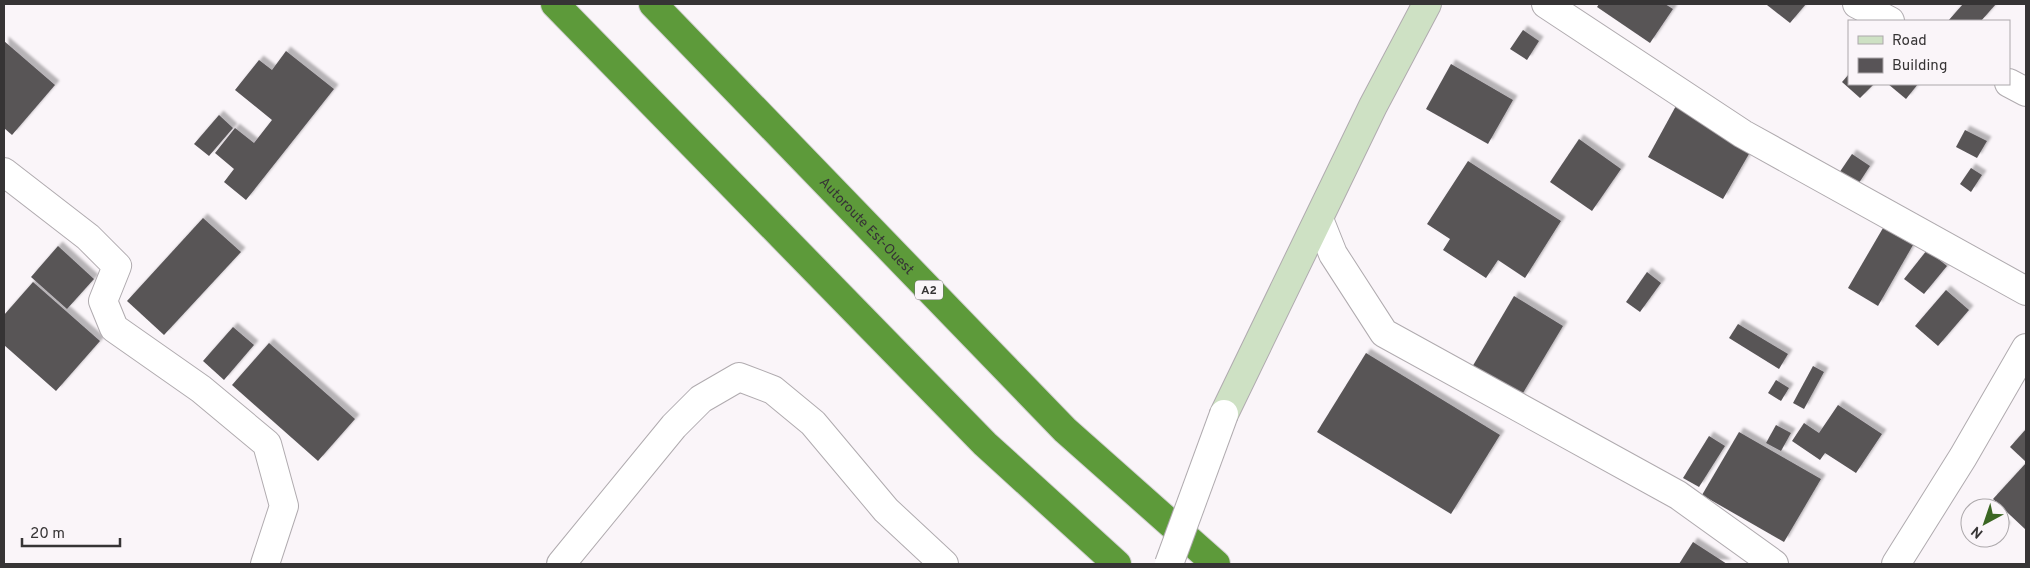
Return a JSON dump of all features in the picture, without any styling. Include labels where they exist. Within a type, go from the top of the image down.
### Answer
[{"type":"highway","points":[[555,4],[985,444],[1117,564]]},
{"type":"highway","name":"Autoroute Est-Ouest","points":[[653,4],[1065,430],[1216,564]]},
{"type":"street","points":[[1169,564],[1224,414],[1373,106],[1427,4]]},
{"type":"street","points":[[1546,4],[1743,134],[2026,291]]},
{"type":"street","points":[[1857,4],[1888,20]]},
{"type":"street","points":[[2010,84],[2026,92]]},
{"type":"street","points":[[4,172],[88,237],[117,266],[104,301],[114,328],[201,389],[267,444],[284,506],[266,564]]},
{"type":"street","points":[[1318,219],[1333,254],[1384,333],[1678,495],[1774,564]]},
{"type":"street","points":[[1896,564],[1963,457],[2026,348]]},
{"type":"street","points":[[561,564],[674,426],[701,399],[739,377],[773,390],[813,423],[886,510],[944,564]]},
{"type":"building","points":[[1599,4],[1665,4],[1673,9],[1650,43],[1597,7]]},
{"type":"building","points":[[1768,4],[1806,4],[1790,23]]},
{"type":"building","points":[[1963,4],[1996,4],[1982,20],[1949,20]]},
{"type":"building","points":[[1523,30],[1539,41],[1527,60],[1510,49]]},
{"type":"building","points":[[4,41],[55,85],[12,135],[4,128]]},
{"type":"building","points":[[286,51],[334,89],[246,200],[224,182],[234,169],[215,153],[235,128],[254,143],[272,120],[235,90],[259,60],[272,70]]},
{"type":"building","points":[[1451,64],[1513,100],[1488,144],[1426,109]]},
{"type":"building","points":[[1848,75],[1848,85],[1873,85],[1860,98],[1842,82]]},
{"type":"building","points":[[1889,85],[1917,85],[1906,99]]},
{"type":"building","points":[[1677,104],[1753,147],[1723,199],[1648,157]]},
{"type":"building","points":[[219,115],[233,128],[209,156],[194,144]]},
{"type":"building","points":[[1965,130],[1987,141],[1977,158],[1956,147]]},
{"type":"building","points":[[1579,139],[1621,169],[1592,211],[1550,182]]},
{"type":"building","points":[[1852,154],[1870,166],[1857,186],[1839,173]]},
{"type":"building","points":[[1468,161],[1561,221],[1525,278],[1498,260],[1486,278],[1443,250],[1450,239],[1427,224]]},
{"type":"building","points":[[1971,168],[1982,175],[1971,192],[1960,184]]},
{"type":"building","points":[[203,218],[241,252],[164,335],[127,301]]},
{"type":"building","points":[[1883,228],[1913,245],[1878,306],[1848,288]]},
{"type":"building","points":[[58,246],[94,279],[67,309],[31,277]]},
{"type":"building","points":[[1927,250],[1947,266],[1924,294],[1904,279]]},
{"type":"building","points":[[1647,272],[1661,283],[1640,312],[1626,302]]},
{"type":"building","points":[[33,282],[100,341],[56,391],[4,345],[4,315]]},
{"type":"building","points":[[1946,290],[1969,310],[1938,346],[1915,326]]},
{"type":"building","points":[[1514,296],[1563,326],[1517,403],[1468,374]]},
{"type":"building","points":[[1738,324],[1788,354],[1779,369],[1729,338]]},
{"type":"building","points":[[233,327],[254,345],[224,380],[203,361]]},
{"type":"building","points":[[269,343],[355,419],[318,461],[232,385]]},
{"type":"building","points":[[1366,353],[1500,435],[1451,514],[1317,432]]},
{"type":"building","points":[[1813,366],[1824,372],[1804,409],[1793,403]]},
{"type":"building","points":[[1776,380],[1789,388],[1781,401],[1768,393]]},
{"type":"building","points":[[1838,405],[1882,434],[1856,473],[1825,453],[1820,460],[1792,441],[1804,423],[1819,433]]},
{"type":"building","points":[[1776,425],[1791,433],[1781,451],[1766,443]]},
{"type":"building","points":[[2026,429],[2026,462],[2010,447]]},
{"type":"building","points":[[1739,432],[1821,479],[1784,542],[1702,495]]},
{"type":"building","points":[[1709,436],[1725,446],[1699,487],[1683,478]]},
{"type":"building","points":[[2026,463],[2026,530],[2010,515],[2010,498],[1994,498]]},
{"type":"building","points":[[1693,542],[1727,564],[1679,564]]}]
